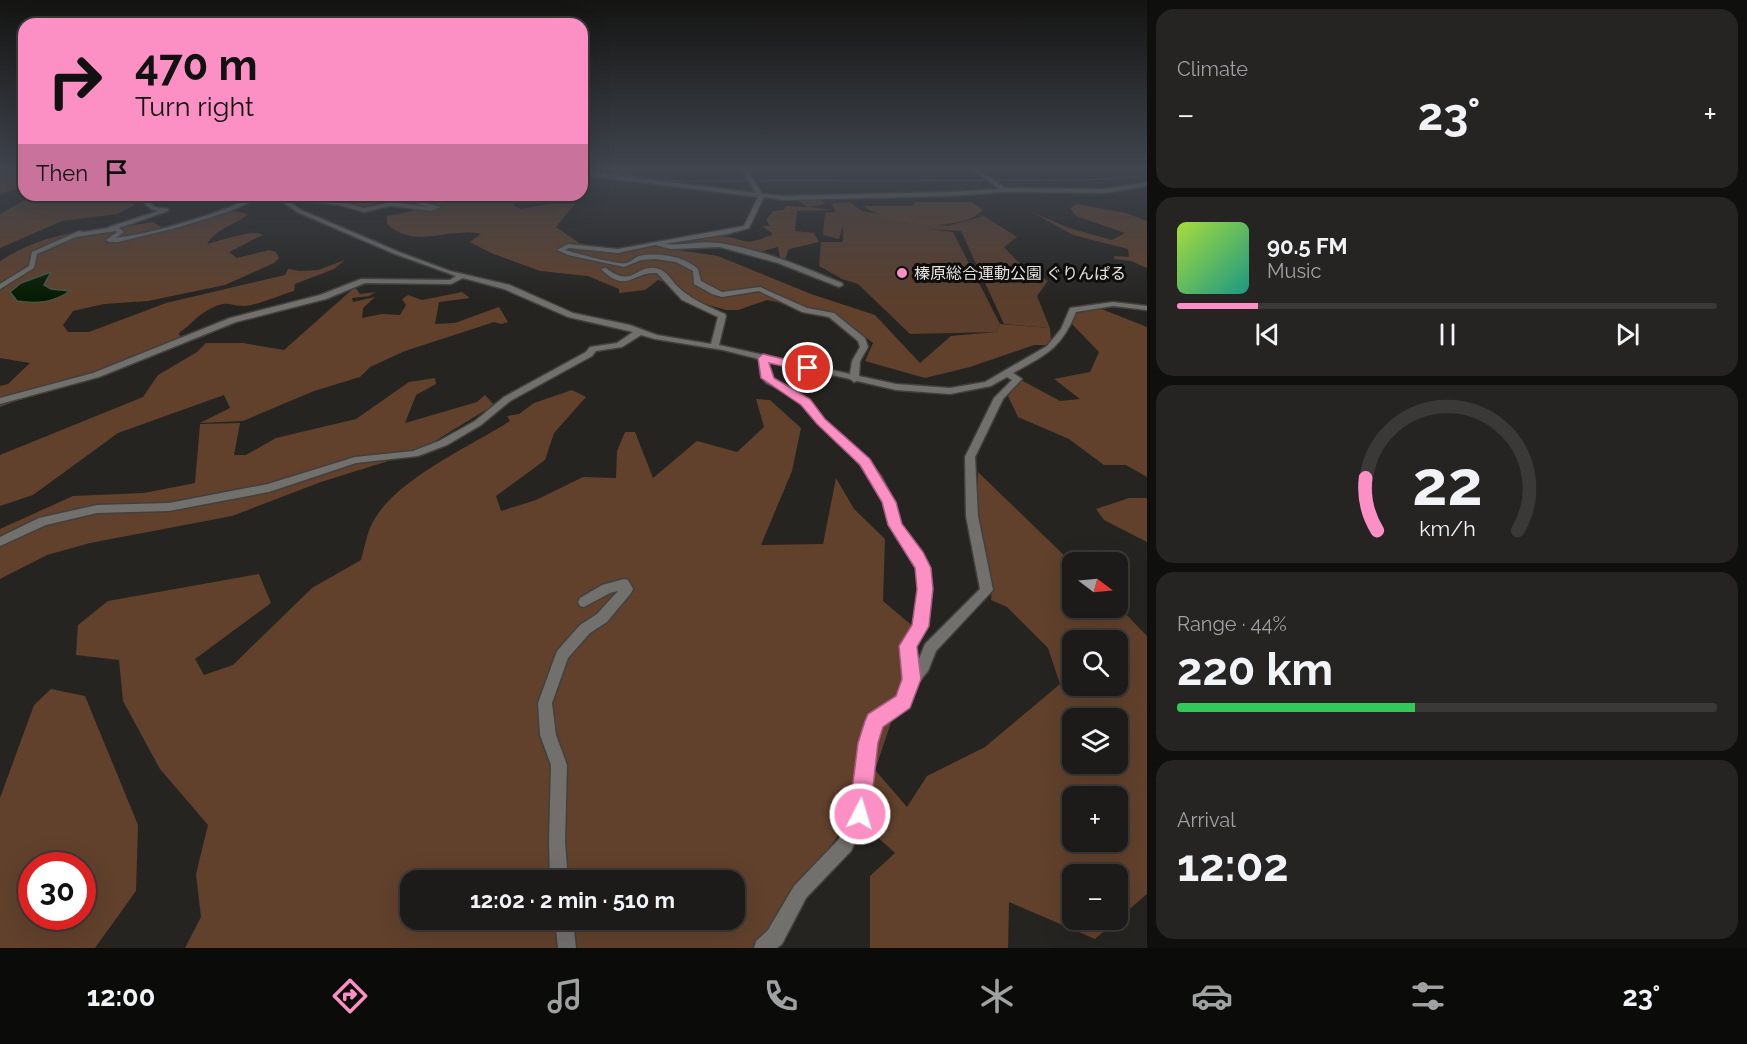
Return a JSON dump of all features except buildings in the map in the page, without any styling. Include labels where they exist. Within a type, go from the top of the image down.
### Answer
[{"type":"street","points":[[0,287],[32,267],[34,253],[76,235],[109,228],[156,213]]},
{"type":"street","points":[[76,235],[117,229],[121,232],[109,240],[118,240],[218,213]]},
{"type":"street","points":[[304,213],[410,258],[507,287],[571,315],[639,332],[904,388],[950,392],[988,384],[1009,374],[1050,348],[1065,329],[1073,310],[1113,304],[1147,308]]},
{"type":"street","points":[[754,213],[749,224],[742,229],[618,251],[576,246],[560,250],[566,255],[600,258],[621,265],[647,257],[686,263],[696,270],[697,282],[722,295],[729,297],[760,288],[805,310],[831,315],[862,340],[864,347],[856,362],[854,379]]},
{"type":"street","points":[[655,243],[670,247],[719,245],[784,262],[839,285]]},
{"type":"street","points":[[604,269],[610,275],[624,280],[637,278],[650,270],[659,271],[685,298],[717,312],[722,316],[714,347]]},
{"type":"street","points":[[0,401],[96,375],[233,320],[323,297],[364,281],[451,282],[463,275]]},
{"type":"street","points":[[0,542],[43,521],[97,509],[169,507],[269,488],[355,460],[414,454],[443,443],[478,423],[507,399],[556,374],[589,354],[593,349],[619,345],[639,332]]},
{"type":"street","points":[[763,358],[765,376],[806,402],[821,422],[865,462],[889,502],[895,525],[918,556],[923,568],[925,589],[920,626],[908,646],[912,679]]},
{"type":"street","points":[[763,948],[775,937],[800,892],[845,845],[860,814],[868,743],[875,721],[903,702],[912,679],[923,667],[930,648],[987,590],[972,516],[970,457],[999,398],[1018,379],[1009,374]]},
{"type":"street","points":[[558,870],[557,842],[560,765],[548,735],[545,703],[562,654],[585,629],[602,618],[627,589],[624,584],[606,589],[584,602]]},
{"type":"street","points":[[565,930],[567,948]]},
{"type":"shaded area","points":[[119,213],[62,221],[0,248],[0,214]]},
{"type":"shaded area","points":[[219,213],[248,214],[221,230],[207,244],[244,234],[258,234],[263,235],[229,252],[237,258],[269,250],[276,252],[279,258],[274,263],[225,285],[148,301],[104,304],[73,311],[63,325],[68,332],[89,332],[166,303],[285,275],[288,269],[318,270],[345,260],[334,269],[295,284],[294,291],[250,305],[225,304],[207,310],[179,333],[181,340],[0,407],[0,386],[8,384],[30,363],[0,358],[0,261],[38,242],[74,232],[153,222],[163,228]]},
{"type":"shaded area","points":[[401,213],[567,213],[556,227],[579,243],[618,253],[652,246],[718,256],[811,294],[875,315],[920,363],[951,336],[996,332],[1000,324],[1050,328],[1051,340],[1046,345],[1034,345],[970,367],[925,378],[865,361],[873,343],[836,314],[767,300],[738,310],[726,310],[695,301],[674,285],[658,280],[645,290],[619,293],[619,289],[588,276],[540,271],[491,253],[470,242],[481,234],[409,236],[387,224],[387,216]]},
{"type":"shaded area","points":[[771,213],[797,213],[795,231],[814,233],[819,242],[789,249],[785,259],[780,258],[778,247],[759,252],[722,242],[669,244],[666,242],[712,236],[755,241],[773,234],[762,226],[770,226],[766,220]]},
{"type":"shaded area","name":"榛原総合運動公園 ぐりんぱる","points":[[825,213],[875,213],[947,226],[984,216],[1017,237],[1004,247],[1016,260],[1048,281],[1037,296],[1050,328],[1004,324],[961,231],[927,229],[953,232],[1000,324],[996,332],[910,334],[858,284],[842,279],[819,266],[821,242],[843,242],[843,226],[839,239],[823,235]]},
{"type":"shaded area","points":[[878,213],[979,213],[972,218],[941,224],[906,222]]},
{"type":"shaded area","points":[[1034,213],[1069,228],[1112,240],[1125,233],[1076,216],[1074,213],[1127,213],[1147,221],[1147,268],[1131,261],[1114,259],[1114,256],[1129,257],[1128,249],[1073,235]]},
{"type":"shaded area","points":[[51,272],[44,285],[51,289],[70,291],[57,298],[38,302],[17,301],[10,292],[21,283]]},
{"type":"shaded area","points":[[355,287],[360,294],[376,292],[369,296],[352,298],[353,302],[375,297],[363,308],[362,318],[382,314],[400,315],[406,305],[402,299],[408,295],[422,300],[462,292],[470,298],[439,302],[435,324],[455,323],[499,307],[508,322],[501,324],[494,322],[405,351],[370,367],[360,377],[314,391],[243,421],[200,423],[230,408],[224,395],[118,433],[33,495],[0,506],[0,455],[143,397],[158,375],[197,352],[206,343],[243,343],[284,350]]},
{"type":"shaded area","points":[[1099,308],[1147,327],[1147,477],[1126,465],[1104,465],[1069,439],[1018,417],[1008,396],[1021,380],[1060,401],[1080,399],[1054,379],[1090,372],[1099,352],[1070,322],[1078,311]]},
{"type":"shaded area","points":[[435,378],[436,384],[416,395],[405,423],[477,402],[485,395],[494,405],[417,452],[321,482],[232,516],[90,543],[47,555],[0,579],[0,529],[73,496],[144,493],[195,483],[200,424],[240,423],[234,455],[246,455],[276,438],[356,419],[409,382]]},
{"type":"shaded area","points":[[572,390],[586,397],[554,433],[545,460],[496,496],[501,511],[536,500],[583,477],[616,478],[617,451],[625,432],[635,432],[653,478],[697,441],[737,452],[764,427],[756,399],[770,400],[801,428],[792,471],[761,545],[823,544],[836,478],[854,509],[885,539],[883,601],[915,628],[906,678],[875,770],[907,807],[927,776],[985,747],[1060,684],[1048,648],[1007,607],[991,600],[992,586],[977,512],[978,472],[1062,553],[1062,618],[1128,616],[1147,636],[1147,894],[1128,910],[1128,864],[1062,864],[1062,925],[1009,902],[1008,948],[870,948],[870,876],[895,853],[853,815],[757,948],[185,948],[201,917],[196,874],[208,825],[160,769],[123,701],[119,660],[76,655],[78,625],[108,601],[259,574],[271,603],[195,659],[204,675],[233,665],[312,588],[361,560],[370,528],[380,511],[394,495],[432,467],[510,421],[507,416],[519,414],[534,403]]},
{"type":"shaded area","points":[[1129,498],[1147,498],[1147,542],[1104,520],[1096,509]]},
{"type":"shaded area","points":[[51,689],[85,696],[138,825],[136,891],[95,948],[0,948],[0,798],[34,705]]},
{"type":"shaded area","points":[[1074,930],[1105,930],[1095,939]]},
{"type":"place","name":"榛原総合運動公園 ぐりんぱる","points":[[902,273]]},
{"type":"route","points":[[808,368],[763,358],[765,376],[806,402],[821,422],[865,462],[889,502],[895,525],[918,556],[923,568],[925,589],[920,626],[908,646],[912,679],[903,702],[875,721],[868,743],[860,814]]}]
